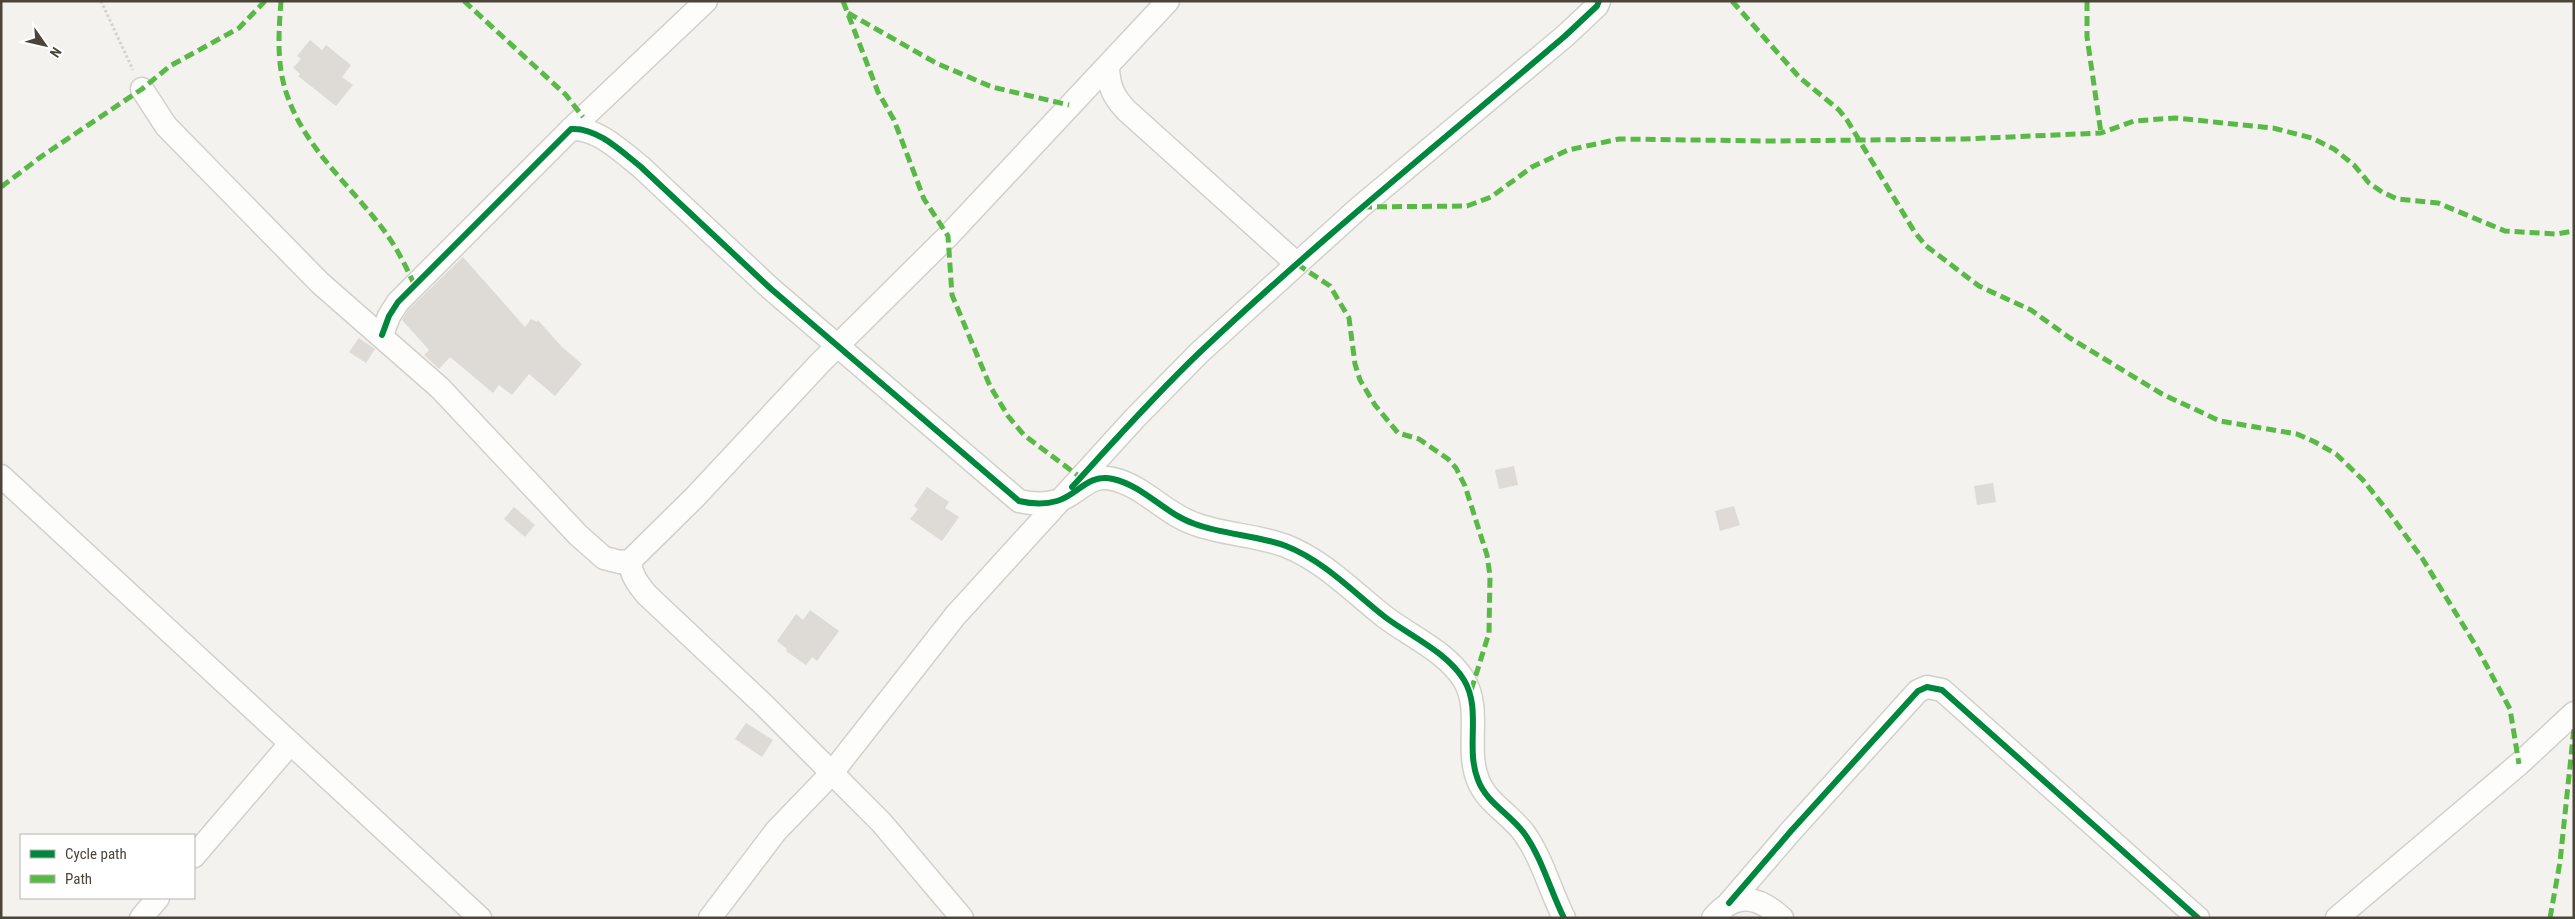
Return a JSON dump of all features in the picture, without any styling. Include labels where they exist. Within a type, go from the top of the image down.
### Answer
[{"type":"street","points":[[382,335],[389,316],[398,302],[571,130],[706,1]]},
{"type":"street","points":[[142,89],[166,126],[320,283],[382,335],[440,388],[578,535],[604,558],[620,562],[630,560],[695,497],[838,346],[948,236],[1070,104],[1108,68],[1168,1]]},
{"type":"street","points":[[710,918],[739,876],[776,831],[831,774],[955,616],[1135,418],[1199,353],[1296,264],[1360,207],[1565,36],[1597,6],[1599,1]]},
{"type":"street","points":[[1108,68],[1108,84],[1113,95],[1126,110],[1296,264]]},
{"type":"street","points":[[571,130],[586,130],[600,137],[641,167],[734,255],[1019,501],[1035,505],[1058,501],[1094,479],[1112,478],[1129,484],[1194,524],[1263,538],[1303,554],[1343,582],[1385,617],[1432,649],[1464,680],[1470,696],[1474,720],[1472,743],[1478,780],[1486,794],[1518,827],[1528,841],[1564,918]]},
{"type":"street","points":[[1,476],[480,918]]},
{"type":"street","points":[[630,560],[630,570],[647,594],[778,718],[831,774],[881,822],[962,918]]},
{"type":"street","points":[[1721,911],[1918,691],[1927,687],[1942,690],[2198,918]]},
{"type":"street","points":[[2337,918],[2519,764],[2574,712]]},
{"type":"street","points":[[195,855],[290,744]]},
{"type":"street","points":[[1721,911],[1750,898],[1771,908],[1782,918]]},
{"type":"street","points":[[140,918],[157,899]]},
{"type":"path","points":[[101,1],[142,89]]},
{"type":"building","points":[[310,40],[322,50],[326,45],[351,65],[342,77],[353,85],[336,106],[298,76],[300,74],[293,68],[301,59],[297,56]]},
{"type":"building","points":[[463,257],[525,327],[531,319],[537,322],[538,320],[561,346],[582,364],[555,396],[529,374],[512,395],[499,385],[493,393],[450,357],[439,369],[424,355],[429,350],[402,320],[408,310]]},
{"type":"building","points":[[359,338],[375,349],[366,363],[349,352]]},
{"type":"building","points":[[1514,466],[1518,485],[1499,489],[1495,470]]},
{"type":"building","points":[[1993,483],[1996,502],[1977,505],[1974,486]]},
{"type":"building","points":[[927,487],[949,502],[945,508],[959,517],[942,541],[910,519],[918,509],[914,506]]},
{"type":"building","points":[[1734,506],[1740,525],[1720,531],[1715,511]]},
{"type":"building","points":[[514,507],[535,525],[525,537],[504,519]]},
{"type":"building","points":[[810,610],[839,631],[817,661],[812,657],[806,665],[786,651],[787,649],[777,641],[796,614],[803,620]]},
{"type":"building","points":[[746,723],[773,740],[762,757],[735,739]]},
{"type":"marked path","points":[[1,187],[42,156],[142,89],[170,66],[239,28],[265,1]]},
{"type":"marked path","points":[[281,1],[279,52],[283,81],[290,104],[313,145],[388,236],[415,286]]},
{"type":"marked path","points":[[464,1],[566,95],[583,117]]},
{"type":"marked path","points":[[843,1],[878,92],[894,120],[924,199],[948,236],[952,295],[990,386],[1008,416],[1024,435],[1080,477]]},
{"type":"marked path","points":[[1732,1],[1799,77],[1839,110],[1847,120],[1914,231],[1925,245],[1979,286],[2031,310],[2070,338],[2162,394],[2220,421],[2297,434],[2336,454],[2363,480],[2422,558],[2476,646],[2510,709],[2519,764]]},
{"type":"marked path","points":[[2087,1],[2087,37],[2101,133]]},
{"type":"marked path","points":[[848,13],[936,63],[992,87],[1069,105]]},
{"type":"marked path","points":[[1362,207],[1467,206],[1491,197],[1532,167],[1568,150],[1619,139],[1769,141],[1964,139],[2101,133],[2134,121],[2175,118],[2273,128],[2312,138],[2334,149],[2354,165],[2369,183],[2382,192],[2397,199],[2438,203],[2505,231],[2556,234],[2574,231]]},
{"type":"marked path","points":[[1297,264],[1330,286],[1349,318],[1355,364],[1360,380],[1375,405],[1398,433],[1419,439],[1448,459],[1456,468],[1465,486],[1487,555],[1490,576],[1489,633],[1470,694]]},
{"type":"marked path","points":[[2550,918],[2560,862],[2574,728]]},
{"type":"cycle path","points":[[1072,487],[1166,385],[1243,312],[1288,271],[1565,36],[1597,6],[1599,1]]},
{"type":"cycle path","points":[[382,335],[389,316],[398,302],[571,129],[581,129],[600,136],[641,167],[770,288],[1019,501],[1038,504],[1057,501],[1097,479],[1113,479],[1124,483],[1145,494],[1174,514],[1195,524],[1218,531],[1275,542],[1300,552],[1326,568],[1385,617],[1428,645],[1448,661],[1464,680],[1469,692],[1473,716],[1474,768],[1478,780],[1492,801],[1524,833],[1541,863],[1564,918]]},
{"type":"cycle path","points":[[1729,903],[1791,831],[1918,691],[1927,687],[1942,690],[2198,918]]}]
